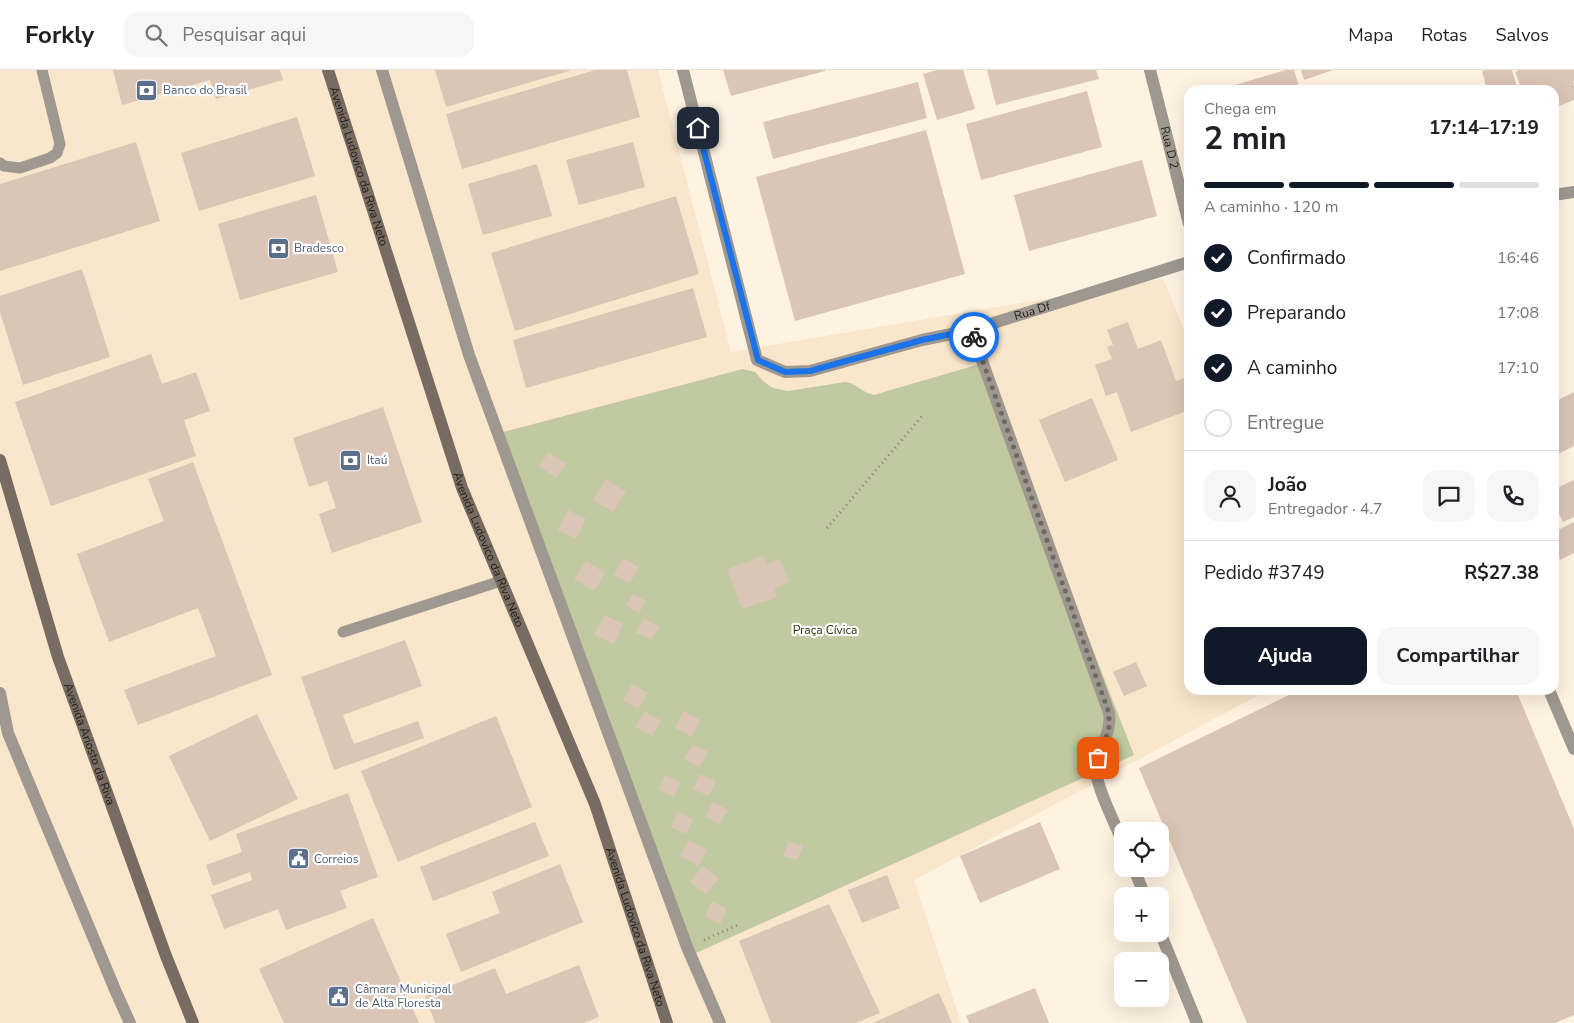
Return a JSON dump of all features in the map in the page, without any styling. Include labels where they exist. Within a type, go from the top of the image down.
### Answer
[{"type":"street","name":"Avenida Ludovico da Riva Neto","points":[[328,70],[462,488],[595,804],[667,1023]]},
{"type":"street","points":[[382,70],[469,355],[687,947],[720,1023]]},
{"type":"street","name":"Rua Df","points":[[683,70],[758,360],[785,372],[810,371],[922,340],[971,330],[1184,264]]},
{"type":"street","name":"Rua D 2","points":[[1150,70],[1184,204]]},
{"type":"street","points":[[1559,194],[1574,192]]},
{"type":"street","points":[[971,330],[1109,713],[1109,730],[1098,758],[1096,776],[1114,822]]},
{"type":"street","name":"Avenida Ariosto da Riva","points":[[0,460],[58,657],[166,956],[193,1023]]},
{"type":"street","points":[[0,693],[8,733],[130,1023]]},
{"type":"street","points":[[1551,695],[1574,748]]},
{"type":"street","points":[[1164,942],[1197,1023]]},
{"type":"lane","points":[[0,163],[4,166],[20,168],[50,158],[57,153],[60,144],[42,70]]},
{"type":"lane","points":[[343,632],[501,581]]},
{"type":"path","points":[[827,528],[923,415]]},
{"type":"path","points":[[687,947],[740,924]]},
{"type":"shaded area","points":[[0,70],[658,70],[731,352],[1163,279],[1184,330],[1184,695],[1259,695],[914,880],[961,1023],[0,1023]]},
{"type":"green space","name":"Praça Cívica","points":[[983,363],[1134,755],[685,958],[496,434],[743,369],[755,372],[773,388],[788,391],[845,382],[874,395]]},
{"type":"building","name":"Banco do Brasil","points":[[113,70],[280,70],[283,80],[216,99],[210,80],[122,105]]},
{"type":"building","points":[[435,70],[569,70],[569,71],[446,107]]},
{"type":"building","points":[[595,70],[627,70],[640,117],[462,169],[446,114]]},
{"type":"building","points":[[723,70],[825,70],[825,71],[731,96]]},
{"type":"building","points":[[937,70],[963,70],[975,109],[937,120],[923,74]]},
{"type":"building","points":[[987,70],[1096,70],[1099,79],[996,105]]},
{"type":"building","points":[[1286,70],[1294,70],[1298,85],[1235,85]]},
{"type":"building","points":[[1301,70],[1333,70],[1304,80]]},
{"type":"building","points":[[1512,70],[1516,85],[1486,85],[1482,71]]},
{"type":"building","points":[[1519,70],[1574,70],[1574,100],[1559,106],[1559,85],[1520,85],[1515,72]]},
{"type":"building","points":[[918,82],[927,118],[773,159],[763,122]]},
{"type":"building","points":[[1087,91],[1102,147],[981,180],[966,124]]},
{"type":"building","points":[[297,117],[315,176],[199,211],[181,153]]},
{"type":"building","points":[[926,130],[965,274],[795,321],[756,177]]},
{"type":"building","points":[[136,142],[160,221],[0,271],[0,184]]},
{"type":"building","points":[[633,142],[645,187],[579,205],[566,160]]},
{"type":"building","points":[[1142,160],[1157,216],[1029,251],[1014,195]]},
{"type":"building","points":[[537,164],[552,216],[483,235],[468,184]]},
{"type":"building","name":"Bradesco","points":[[316,195],[338,272],[240,300],[218,224]]},
{"type":"building","points":[[676,196],[699,274],[515,331],[491,253]]},
{"type":"building","points":[[82,269],[110,357],[23,385],[0,312],[0,296]]},
{"type":"building","points":[[693,288],[707,337],[526,388],[513,340]]},
{"type":"building","points":[[1128,322],[1138,349],[1161,340],[1176,381],[1184,378],[1184,412],[1131,432],[1117,392],[1106,396],[1095,365],[1112,359],[1107,347],[1113,345],[1107,330]]},
{"type":"building","points":[[151,354],[162,384],[196,372],[210,411],[184,420],[196,456],[51,506],[15,402]]},
{"type":"building","points":[[1574,392],[1574,446],[1559,454],[1559,400]]},
{"type":"building","points":[[1092,398],[1118,460],[1065,482],[1039,420]]},
{"type":"building","name":"Itaú","points":[[383,407],[422,522],[332,553],[319,514],[336,508],[327,481],[309,487],[293,438]]},
{"type":"building","points":[[549,452],[566,464],[556,478],[539,466]]},
{"type":"building","points":[[193,462],[272,675],[138,725],[124,690],[216,656],[198,608],[109,642],[77,554],[164,521],[148,479]]},
{"type":"building","points":[[606,479],[626,492],[613,512],[593,500]]},
{"type":"building","points":[[1574,480],[1574,517],[1563,522],[1559,513],[1559,487]]},
{"type":"building","points":[[568,510],[586,519],[576,539],[558,530]]},
{"type":"building","points":[[1574,522],[1574,553],[1560,560],[1559,558],[1559,530]]},
{"type":"building","points":[[763,556],[766,564],[780,559],[789,582],[774,588],[777,597],[742,609],[727,569]]},
{"type":"building","points":[[623,558],[639,567],[630,583],[614,575]]},
{"type":"building","points":[[586,561],[605,573],[594,591],[574,579]]},
{"type":"building","points":[[633,594],[646,601],[639,613],[626,606]]},
{"type":"building","points":[[604,615],[623,624],[614,644],[594,635]]},
{"type":"building","points":[[643,619],[659,626],[652,640],[636,633]]},
{"type":"building","points":[[405,640],[422,686],[343,715],[354,744],[418,721],[424,738],[334,770],[301,677]]},
{"type":"building","points":[[1136,662],[1147,686],[1124,696],[1113,672]]},
{"type":"building","points":[[632,684],[648,693],[638,709],[623,700]]},
{"type":"building","points":[[1289,695],[1518,695],[1574,829],[1574,1015],[1555,1023],[1247,1023],[1169,839],[1169,822],[1162,822],[1139,768]]},
{"type":"building","points":[[645,711],[661,721],[652,736],[635,727]]},
{"type":"building","points":[[684,711],[700,720],[692,737],[675,728]]},
{"type":"building","points":[[257,714],[298,799],[210,841],[169,756]]},
{"type":"building","points":[[496,716],[532,807],[398,862],[361,771]]},
{"type":"building","points":[[693,744],[708,752],[699,767],[684,758]]},
{"type":"building","points":[[700,774],[716,781],[709,796],[693,789]]},
{"type":"building","points":[[665,775],[680,782],[674,797],[659,790]]},
{"type":"building","name":"Correios","points":[[348,793],[378,877],[340,891],[347,908],[286,930],[278,909],[224,929],[211,895],[252,880],[250,872],[213,886],[206,865],[242,852],[236,834]]},
{"type":"building","points":[[713,802],[728,810],[719,825],[705,816]]},
{"type":"building","points":[[678,812],[693,819],[686,834],[671,827]]},
{"type":"building","points":[[535,822],[549,856],[433,901],[420,867]]},
{"type":"building","points":[[1040,822],[1060,869],[980,903],[960,856]]},
{"type":"building","points":[[689,840],[707,850],[698,866],[680,856]]},
{"type":"building","points":[[789,841],[803,846],[797,860],[783,856]]},
{"type":"building","points":[[560,864],[583,922],[461,972],[446,934],[500,913],[492,892]]},
{"type":"building","points":[[703,866],[719,878],[706,894],[690,882]]},
{"type":"building","points":[[887,875],[900,908],[862,923],[848,890]]},
{"type":"building","points":[[712,901],[727,909],[720,924],[705,916]]},
{"type":"building","points":[[829,904],[880,1013],[856,1023],[771,1023],[739,941]]},
{"type":"building","name":"Câmara Municipal de Alta Floresta","points":[[373,918],[419,1023],[284,1023],[259,969]]},
{"type":"building","points":[[579,965],[599,1017],[584,1023],[435,1023],[425,996],[495,968],[506,994]]},
{"type":"building","points":[[1035,988],[1049,1023],[969,1023],[966,1016]]},
{"type":"building","points":[[939,993],[952,1023],[873,1023]]},
{"type":"way so far","points":[[974,337],[1109,713],[1109,730],[1098,758]]},
{"type":"place","name":"Banco do Brasil","points":[[147,90]]},
{"type":"place","name":"Bradesco","points":[[278,248]]},
{"type":"place","name":"Itaú","points":[[351,460]]},
{"type":"place","name":"Correios","points":[[298,859]]},
{"type":"place","name":"Câmara Municipal de Alta Floresta","points":[[339,996]]},
{"type":"route","points":[[698,128],[758,360],[785,372],[810,371],[922,340],[971,330],[974,337]]}]
